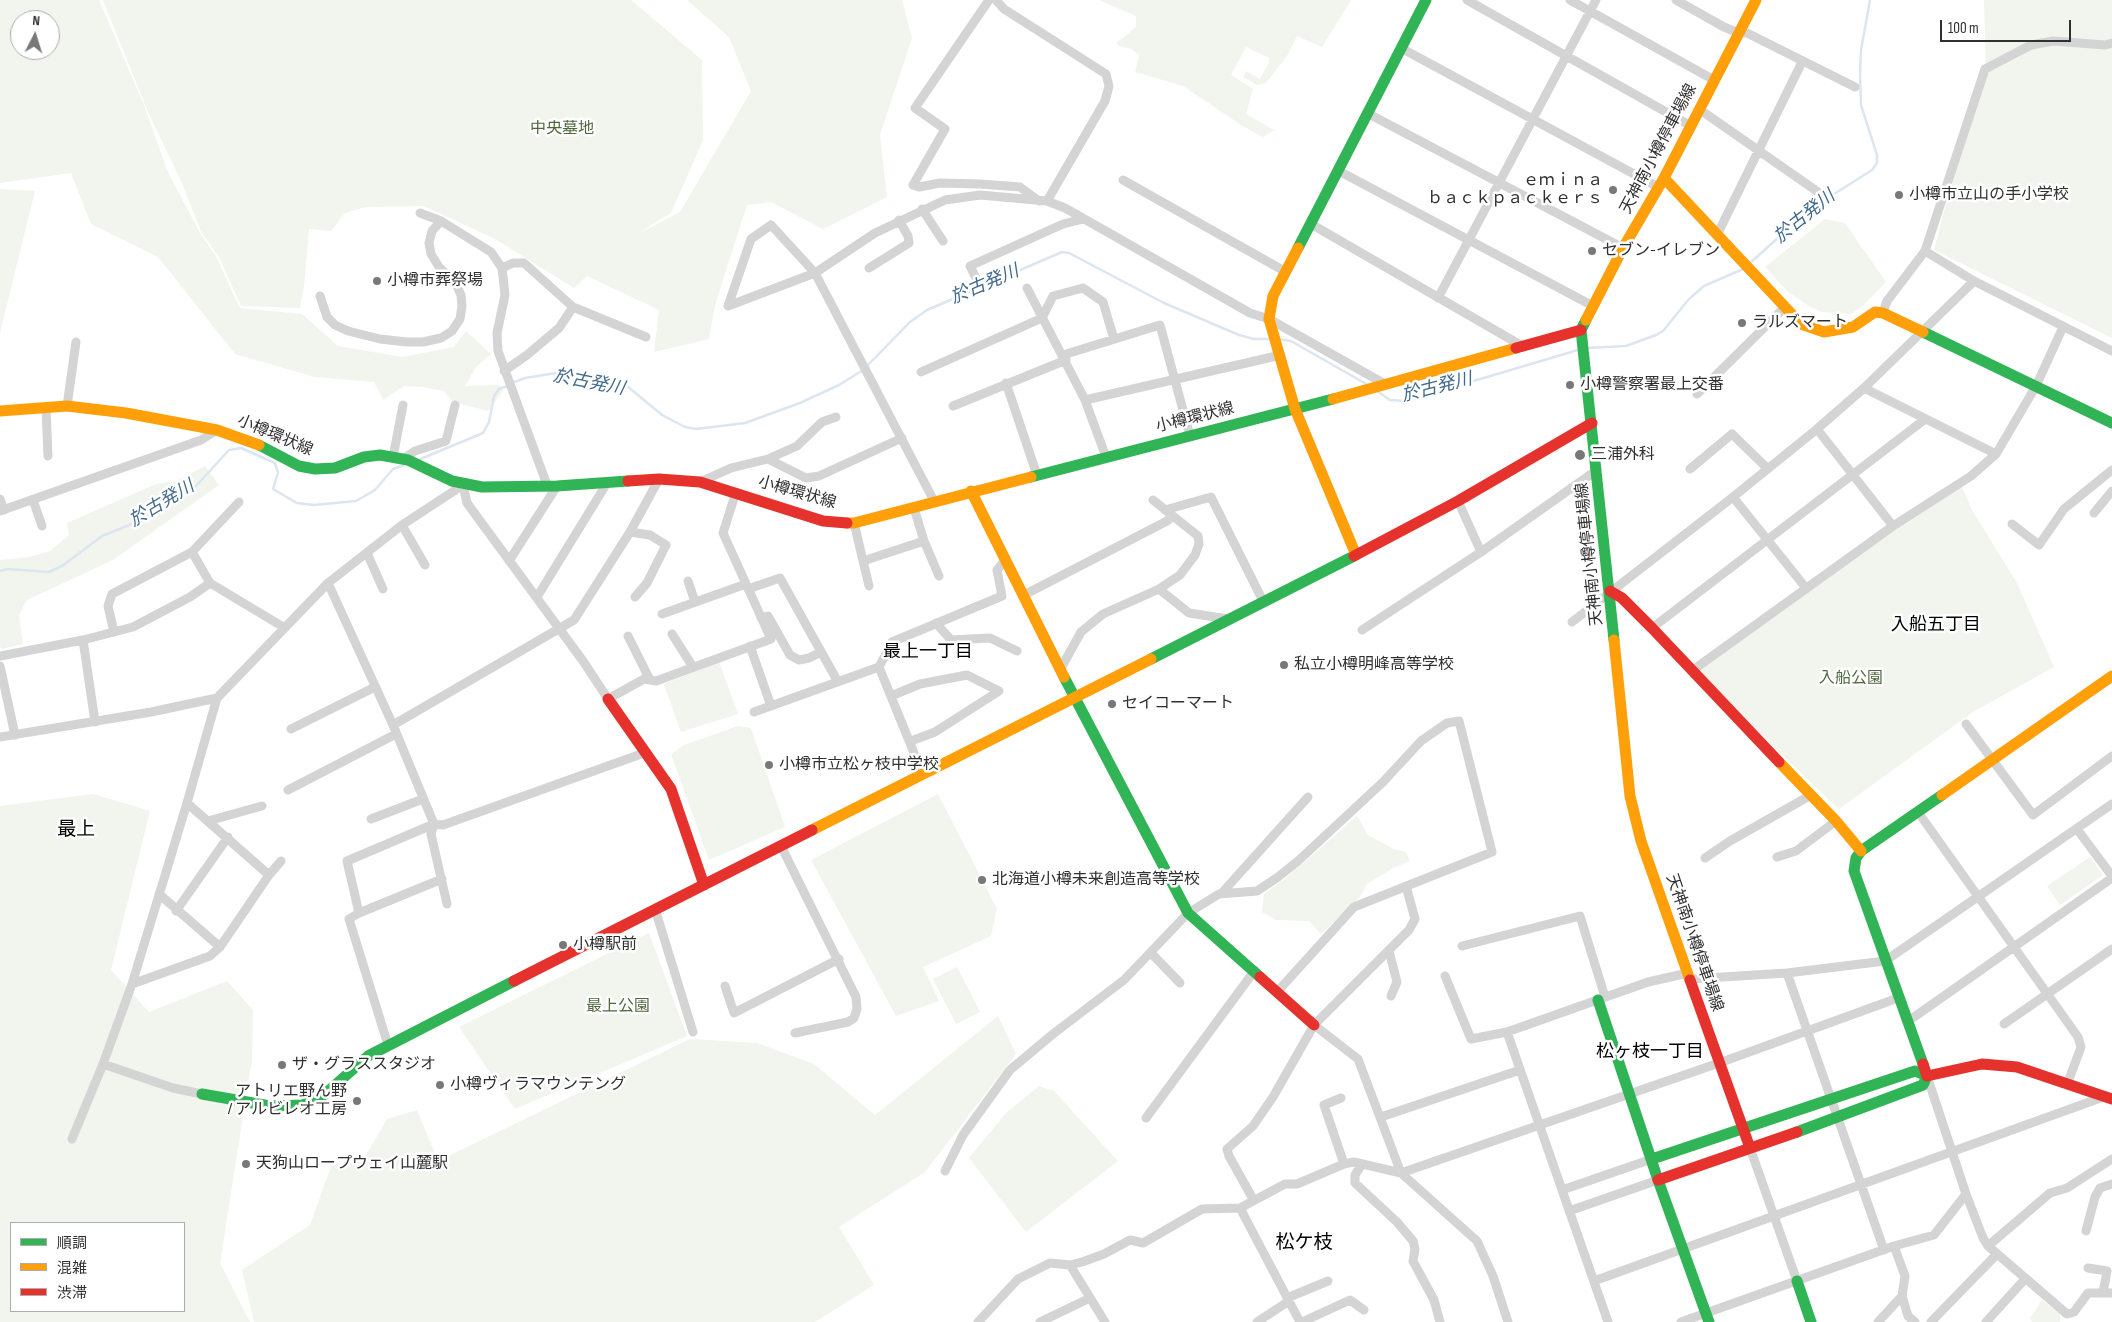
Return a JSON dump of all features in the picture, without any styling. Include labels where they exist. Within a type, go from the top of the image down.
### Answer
[{"type":"street","points":[[989,0],[915,108],[944,129],[913,185],[919,187],[940,183],[1020,187],[1044,202]]},
{"type":"street","points":[[996,0],[1004,9],[1106,74],[1109,86],[1106,101],[1044,202]]},
{"type":"street","points":[[1356,556],[1295,409],[1271,323],[1273,296],[1426,0]]},
{"type":"street","points":[[1467,0],[1567,58],[1691,126]]},
{"type":"street","points":[[1570,0],[1714,80]]},
{"type":"street","points":[[1438,298],[1534,121],[1596,0]]},
{"type":"street","points":[[1676,0],[1724,27],[1739,33],[1747,33],[1855,87]]},
{"type":"street","name":"天神南小樽停車場線","points":[[1750,1148],[1641,841],[1630,796],[1582,335],[1593,306],[1622,248],[1661,182],[1756,0]]},
{"type":"street","points":[[1883,313],[1887,301],[1925,251],[1985,69],[2031,45],[2053,41],[2105,45],[2112,43]]},
{"type":"street","points":[[1401,48],[1534,121],[1661,182],[1717,235],[1801,324],[1824,332],[1853,327],[1875,312],[1883,313],[2112,423]]},
{"type":"street","points":[[1717,235],[1757,150],[1802,62]]},
{"type":"street","points":[[1699,109],[1818,192]]},
{"type":"street","points":[[1367,113],[1622,248]]},
{"type":"street","points":[[1337,170],[1593,306]]},
{"type":"street","points":[[1123,180],[1286,272]]},
{"type":"street","points":[[934,502],[815,273],[771,226],[751,239],[728,306],[815,273],[849,248],[899,220],[945,200],[980,195],[1044,202],[1065,208],[1250,313],[1382,384]]},
{"type":"street","points":[[922,209],[943,241]]},
{"type":"street","points":[[420,213],[441,221],[492,252],[502,268],[504,295],[497,333],[498,351],[504,371],[552,485],[509,561]]},
{"type":"street","points":[[977,280],[970,266],[1063,224],[1083,219]]},
{"type":"street","points":[[869,268],[909,243],[908,236],[899,220]]},
{"type":"street","points":[[320,296],[327,317],[335,325],[348,331],[380,339],[407,342],[423,342],[442,338],[452,331],[460,319],[462,306],[461,295],[456,284],[439,267],[431,254],[429,243],[432,231],[441,221]]},
{"type":"street","points":[[1311,224],[1524,347]]},
{"type":"street","points":[[1925,251],[1974,281],[2112,351]]},
{"type":"street","points":[[502,268],[513,263],[524,263],[573,306],[646,337]]},
{"type":"street","points":[[1572,622],[1817,429],[1864,388],[1974,281]]},
{"type":"street","points":[[1027,288],[1064,357],[1084,400],[1106,457]]},
{"type":"street","points":[[921,372],[1042,318],[1053,296],[1083,288],[1103,302],[1114,339]]},
{"type":"street","points":[[504,371],[527,355],[559,328],[573,306]]},
{"type":"street","points":[[1697,394],[1785,307]]},
{"type":"street","points":[[953,406],[1064,357],[1160,325],[1190,436]]},
{"type":"street","points":[[1693,670],[1893,526],[1971,476],[1996,454],[2036,386],[2063,327]]},
{"type":"street","name":"小樽環状線","points":[[0,411],[67,406],[118,411],[217,430],[250,440],[299,466],[315,469],[335,468],[364,457],[402,459],[463,485],[482,487],[607,483],[659,479],[700,482],[823,520],[854,523],[971,491],[1295,409],[1524,347],[1582,335]]},
{"type":"street","points":[[67,406],[76,342]]},
{"type":"street","points":[[1084,400],[1281,354]]},
{"type":"street","points":[[1006,383],[1037,474]]},
{"type":"street","points":[[1864,388],[1924,420],[1996,454]]},
{"type":"street","points":[[402,459],[403,405]]},
{"type":"street","points":[[402,459],[415,451],[446,441],[456,405]]},
{"type":"street","points":[[46,408],[48,456]]},
{"type":"street","points":[[700,482],[726,470],[752,461],[768,459],[797,446],[822,422],[836,417]]},
{"type":"street","points":[[1652,628],[1924,420]]},
{"type":"street","points":[[103,1064],[173,1088],[202,1094],[270,1106],[303,1105],[325,1094],[351,1069],[388,1045],[561,959],[655,909],[1263,601],[1356,556],[1458,501],[1592,423]]},
{"type":"street","points":[[1817,429],[1893,526]]},
{"type":"street","points":[[0,499],[2,511],[201,440],[217,430]]},
{"type":"street","points":[[1690,469],[1732,434],[1768,469]]},
{"type":"street","points":[[768,459],[806,478],[819,476],[902,438]]},
{"type":"street","points":[[1362,630],[1481,552],[1597,470]]},
{"type":"street","points":[[2012,524],[2039,545],[2064,509],[2112,470]]},
{"type":"street","points":[[393,725],[574,620],[630,532],[659,479]]},
{"type":"street","points":[[538,597],[607,483]]},
{"type":"street","points":[[72,1139],[103,1064],[132,984],[187,803],[216,698],[328,583],[402,525],[463,485],[468,503],[561,629],[644,753],[671,789],[680,808],[704,885]]},
{"type":"street","points":[[971,491],[1060,670],[1188,913],[1255,970],[1314,1025],[1358,1059],[1401,1173],[1477,1241],[1508,1322]]},
{"type":"street","points":[[2094,513],[2112,491]]},
{"type":"street","points":[[608,699],[644,678],[656,681],[770,639],[723,533],[736,492]]},
{"type":"street","points":[[1168,513],[1210,497],[1263,601]]},
{"type":"street","points":[[1733,497],[1806,588]]},
{"type":"street","points":[[33,500],[42,526]]},
{"type":"street","points":[[1060,670],[1081,632],[1102,614],[1159,589],[1180,575],[1195,555],[1199,544],[1198,536],[1153,500]]},
{"type":"street","points":[[1458,501],[1481,552]]},
{"type":"street","points":[[114,632],[108,606],[112,594],[192,552],[239,502]]},
{"type":"street","points":[[914,508],[924,541],[939,576]]},
{"type":"street","points":[[1024,595],[1167,521],[1168,513]]},
{"type":"street","points":[[854,523],[869,586]]},
{"type":"street","points":[[402,525],[426,565]]},
{"type":"street","points":[[630,532],[650,534],[666,544],[647,583],[635,597]]},
{"type":"street","points":[[863,561],[924,541]]},
{"type":"street","points":[[192,552],[210,583],[285,628]]},
{"type":"street","points":[[367,553],[383,590]]},
{"type":"street","points":[[754,712],[879,667],[892,642],[1002,596],[997,570],[1005,560]]},
{"type":"street","points":[[662,614],[747,586],[780,578],[838,682]]},
{"type":"street","points":[[688,581],[695,602]]},
{"type":"street","points":[[0,656],[114,632],[141,622],[190,597],[210,583]]},
{"type":"street","points":[[328,583],[393,725],[434,824],[431,834],[447,904]]},
{"type":"street","points":[[1159,589],[1189,613],[1228,619]]},
{"type":"street","points":[[1610,591],[1622,598],[1693,670],[1812,795],[1861,851]]},
{"type":"street","points":[[761,618],[768,616],[790,655],[799,660],[810,658],[821,652]]},
{"type":"street","points":[[936,623],[951,640],[990,638],[1017,651]]},
{"type":"street","points":[[672,634],[693,667]]},
{"type":"street","points":[[628,636],[650,680]]},
{"type":"street","points":[[83,640],[96,722]]},
{"type":"street","points":[[750,646],[771,706]]},
{"type":"street","points":[[0,666],[1,678],[16,735]]},
{"type":"street","points":[[879,667],[923,774]]},
{"type":"street","points":[[892,696],[920,684],[967,675],[999,691],[935,732],[911,741]]},
{"type":"street","points":[[2088,1268],[2107,1271],[2108,1293],[2088,1293],[2074,1312],[2067,1314],[1988,1246],[1983,1238],[1854,870],[1856,858],[1861,851],[2112,676]]},
{"type":"street","points":[[291,730],[375,686]]},
{"type":"street","points":[[0,737],[96,722],[216,698]]},
{"type":"street","points":[[1222,894],[1257,891],[1278,877],[1298,861],[1372,792],[1421,741],[1446,723],[1460,721],[1492,852],[1354,906],[1278,991]]},
{"type":"street","points":[[1966,724],[2033,815],[2112,756]]},
{"type":"street","points":[[288,790],[396,734]]},
{"type":"street","points":[[359,913],[347,861],[434,824],[442,825],[644,753]]},
{"type":"street","points":[[1705,858],[1730,841],[1812,795]]},
{"type":"street","points":[[945,1171],[963,1135],[1010,1070],[1053,1034],[1124,980],[1188,913],[1222,894],[1308,797]]},
{"type":"street","points":[[372,819],[423,798]]},
{"type":"street","points":[[187,803],[228,837],[269,875]]},
{"type":"street","points":[[1445,976],[1471,1039],[1507,1032],[1648,982],[1689,976],[1787,974],[1885,961],[1979,898],[2112,804]]},
{"type":"street","points":[[208,821],[262,806]]},
{"type":"street","points":[[1918,812],[2078,1037],[2081,1046],[2068,1082]]},
{"type":"street","points":[[1778,857],[1796,851],[1836,821]]},
{"type":"street","points":[[1907,1022],[2112,877],[2077,829]]},
{"type":"street","points":[[176,910],[228,837]]},
{"type":"street","points":[[781,846],[839,959],[856,997],[857,1009],[854,1018],[833,1026],[795,1033]]},
{"type":"street","points":[[132,984],[210,956],[220,947],[269,875],[281,861]]},
{"type":"street","points":[[388,1045],[349,919],[359,913],[442,879]]},
{"type":"street","points":[[1253,1200],[1229,1156],[1228,1148],[1252,1126],[1272,1097],[1314,1025],[1409,930],[1414,919],[1406,886]]},
{"type":"street","points":[[159,894],[220,947]]},
{"type":"street","points":[[655,909],[693,1032]]},
{"type":"street","points":[[1462,946],[1580,916],[1629,1093],[1658,1180],[1685,1249],[1708,1317]]},
{"type":"street","points":[[2004,1024],[2112,949]]},
{"type":"street","points":[[1389,951],[1397,982],[1391,996]]},
{"type":"street","points":[[1151,953],[1180,983]]},
{"type":"street","points":[[725,986],[734,1014],[839,959]]},
{"type":"street","points":[[1146,1118],[1255,970]]},
{"type":"street","points":[[1787,974],[1884,1250]]},
{"type":"street","points":[[978,1322],[1018,1279],[1050,1263],[1070,1264],[1104,1254],[1130,1240],[1143,1243],[1202,1209],[1240,1208],[1285,1184],[1297,1184],[1344,1164],[1354,1162],[1401,1173],[1719,1063],[1898,998]]},
{"type":"street","points":[[1507,1032],[1608,1322]]},
{"type":"street","points":[[1562,1190],[1915,1071],[1927,1076],[1968,1066],[2017,1066],[2068,1082],[2109,1098]]},
{"type":"street","points":[[1381,1117],[1520,1070]]},
{"type":"street","points":[[1569,1211],[1838,1118],[1922,1085],[1927,1076]]},
{"type":"street","points":[[1341,1098],[1324,1105],[1344,1164]]},
{"type":"street","points":[[1594,1281],[2109,1098]]},
{"type":"street","points":[[1750,1148],[1776,1217],[1811,1322]]},
{"type":"street","points":[[1988,1246],[2050,1193],[2067,1188],[2095,1172],[2112,1159]]},
{"type":"street","points":[[1362,1164],[1355,1175],[1355,1183],[1397,1222],[1413,1241],[1415,1249],[1413,1261],[1434,1300],[1440,1322]]},
{"type":"street","points":[[2095,1172],[2100,1188]]},
{"type":"street","points":[[2086,1231],[2095,1196],[2100,1188],[2112,1184]]},
{"type":"street","points":[[1681,1322],[1708,1317],[1796,1281],[1894,1246],[1934,1235],[1966,1194]]},
{"type":"street","points":[[1240,1208],[1301,1322],[1350,1300],[1364,1310]]},
{"type":"street","points":[[1894,1246],[1905,1276],[1902,1296],[1908,1316],[1915,1322]]},
{"type":"street","points":[[1931,1322],[1997,1254]]},
{"type":"street","points":[[1070,1264],[1105,1322]]},
{"type":"street","points":[[1986,1322],[2025,1279]]},
{"type":"street","points":[[1256,1322],[1288,1300],[1328,1281]]},
{"type":"street","points":[[1878,1322],[1902,1296]]},
{"type":"street","points":[[1040,1322],[1090,1298]]},
{"type":"green space","points":[[0,0],[99,0],[144,105],[167,170],[200,233],[216,256],[240,308],[302,314],[338,346],[402,357],[454,347],[466,331],[491,354],[476,367],[465,386],[500,385],[503,391],[488,411],[453,402],[444,391],[423,387],[404,386],[383,400],[374,382],[315,377],[235,354],[158,257],[91,224],[71,173],[0,183]]},
{"type":"green space","name":"中央墓地","points":[[103,0],[631,0],[702,60],[703,140],[671,213],[639,233],[680,212],[751,91],[729,37],[687,0],[902,0],[912,38],[880,135],[887,197],[823,229],[771,202],[747,205],[715,305],[709,339],[654,352],[659,310],[587,276],[574,288],[495,239],[424,206],[365,207],[345,213],[331,231],[309,229],[300,308],[241,306],[219,257],[201,232],[181,181],[148,112]]},
{"type":"green space","points":[[1099,0],[1351,0],[1322,47],[1297,36],[1287,56],[1266,83],[1257,85],[1243,77],[1246,71],[1260,79],[1269,63],[1269,58],[1246,47],[1231,75],[1253,89],[1246,114],[1274,130],[1263,137],[1241,125],[1183,86],[1135,72],[1139,55],[1132,49],[1119,46],[1116,43],[1136,27],[1136,16]]},
{"type":"green space","points":[[1984,0],[2112,0],[2112,338],[1934,250],[1959,154],[1986,79]]},
{"type":"green space","points":[[0,189],[35,191],[0,333]]},
{"type":"green space","points":[[1825,219],[1845,223],[1886,282],[1863,306],[1851,314],[1822,312],[1809,306],[1788,292],[1765,267]]},
{"type":"green space","points":[[205,466],[219,485],[113,560],[27,600],[19,615],[23,644],[2,649],[0,647],[0,560],[29,557],[50,551],[69,535],[67,523],[156,484],[176,481]]},
{"type":"green space","name":"入船公園","points":[[1960,482],[1972,510],[2017,583],[2054,667],[1973,712],[1839,809],[1693,670]]},
{"type":"green space","points":[[719,662],[738,714],[681,732],[664,684]]},
{"type":"green space","points":[[738,726],[751,728],[785,827],[709,860],[671,754],[684,745]]},
{"type":"green space","points":[[93,794],[150,811],[111,970],[149,1012],[227,981],[253,1010],[252,1059],[220,1263],[250,1322],[0,1322],[0,806]]},
{"type":"green space","points":[[938,794],[997,909],[991,936],[923,967],[939,1001],[896,1016],[811,860]]},
{"type":"green space","points":[[1357,816],[1368,835],[1394,849],[1406,852],[1410,861],[1395,867],[1367,884],[1360,897],[1321,934],[1309,921],[1276,920],[1262,912],[1264,894],[1286,878]]},
{"type":"green space","points":[[2090,857],[2103,875],[2060,905],[2047,886]]},
{"type":"green space","name":"最上公園","points":[[649,933],[687,1036],[515,1109],[459,1027]]},
{"type":"green space","points":[[957,967],[980,1012],[956,1024],[933,979]]},
{"type":"green space","points":[[998,1016],[1016,1054],[925,1172],[839,1227],[874,1285],[815,1322],[254,1322],[242,1270],[310,1225],[332,1164],[362,1162],[387,1119],[417,1110],[438,1161],[690,1039],[757,1043],[814,1064],[875,1115]]},
{"type":"green space","points":[[1039,1086],[1054,1091],[1118,1161],[1026,1232],[969,1158],[1006,1113]]},
{"type":"green space","points":[[2042,1300],[2060,1314],[2060,1322],[2032,1322],[2030,1318]]},
{"type":"waterway","name":"於古発川","points":[[1749,264],[1809,210],[1872,170],[1877,163],[1877,155],[1861,105],[1861,50],[1870,0]]},
{"type":"waterway","name":"於古発川","points":[[512,383],[525,378],[556,373],[627,386],[662,415],[685,427],[696,429],[745,423],[800,403],[839,385],[863,370],[910,322],[927,310],[1062,252],[1069,253],[1164,303],[1239,335],[1254,339],[1270,339]]},
{"type":"waterway","name":"於古発川","points":[[1586,348],[1626,346],[1656,335],[1663,331],[1689,299],[1704,286],[1743,269]]},
{"type":"waterway","name":"於古発川","points":[[1278,339],[1291,341],[1368,385]]},
{"type":"waterway","name":"於古発川","points":[[1377,391],[1390,400],[1406,401],[1578,350]]},
{"type":"waterway","name":"於古発川","points":[[418,460],[483,433],[489,422],[494,396],[499,389],[507,386]]},
{"type":"waterway","name":"於古発川","points":[[0,571],[7,569],[49,572],[62,566],[102,536],[137,522],[196,486],[229,450],[241,448],[275,463],[278,473],[273,489],[297,503],[314,505],[356,501],[375,490],[393,469],[404,465]]},
{"type":"traffic: fast","points":[[1298,248],[1426,0]]},
{"type":"traffic: fast","points":[[1586,320],[1581,330],[1614,640]]},
{"type":"traffic: fast","points":[[1923,332],[2112,423]]},
{"type":"traffic: fast","points":[[1031,477],[1333,399]]},
{"type":"traffic: fast","points":[[259,445],[299,466],[315,469],[335,468],[364,457],[380,455],[408,460],[452,481],[482,487],[557,486],[628,481]]},
{"type":"traffic: fast","points":[[1151,659],[1354,556]]},
{"type":"traffic: fast","points":[[1064,677],[1188,913],[1260,977]]},
{"type":"traffic: fast","points":[[1923,1064],[1854,871],[1856,858],[1861,851],[1942,795]]},
{"type":"traffic: fast","points":[[202,1094],[270,1106],[303,1105],[325,1094],[368,1056],[514,981]]},
{"type":"traffic: fast","points":[[1598,1000],[1658,1180],[1709,1322]]},
{"type":"traffic: fast","points":[[1652,1159],[1915,1071],[1927,1076],[1923,1085],[1797,1132]]},
{"type":"traffic: fast","points":[[1797,1281],[1811,1322]]},
{"type":"traffic: slow","points":[[1586,320],[1623,248],[1664,178],[1756,0]]},
{"type":"traffic: slow","points":[[1664,178],[1801,324],[1824,332],[1853,327],[1875,312],[1883,313],[1923,332]]},
{"type":"traffic: slow","points":[[1298,248],[1273,296],[1269,319],[1295,409],[1356,555]]},
{"type":"traffic: slow","points":[[1333,399],[1516,348]]},
{"type":"traffic: slow","points":[[0,411],[67,406],[126,413],[217,430],[259,445]]},
{"type":"traffic: slow","points":[[847,523],[854,523],[1031,477]]},
{"type":"traffic: slow","points":[[971,491],[1064,677]]},
{"type":"traffic: slow","points":[[1614,640],[1630,796],[1641,841],[1690,980]]},
{"type":"traffic: slow","points":[[812,830],[1151,659]]},
{"type":"traffic: slow","points":[[1942,795],[2112,676]]},
{"type":"traffic: slow","points":[[1779,762],[1836,821],[1861,851]]},
{"type":"traffic: jam","points":[[1516,348],[1581,330]]},
{"type":"traffic: jam","points":[[1354,556],[1458,501],[1592,423]]},
{"type":"traffic: jam","points":[[628,481],[659,479],[700,482],[823,521],[847,523]]},
{"type":"traffic: jam","points":[[1610,591],[1622,598],[1652,628],[1779,762]]},
{"type":"traffic: jam","points":[[608,699],[671,789],[704,885]]},
{"type":"traffic: jam","points":[[514,981],[812,830]]},
{"type":"traffic: jam","points":[[1260,977],[1314,1025]]},
{"type":"traffic: jam","points":[[1690,980],[1750,1148]]},
{"type":"traffic: jam","points":[[1923,1064],[1927,1076],[1982,1064],[2017,1067],[2112,1099]]},
{"type":"traffic: jam","points":[[1658,1180],[1797,1132]]},
{"type":"place","name":"ｅｍｉｎａ ｂａｃｋｐａｃｋｅｒｓ","points":[[1613,190]]},
{"type":"place","name":"小樽市立山の手小学校","points":[[1899,195]]},
{"type":"place","name":"セブン-イレブン","points":[[1592,251]]},
{"type":"place","name":"小樽市葬祭場","points":[[377,281]]},
{"type":"place","name":"ラルズマート","points":[[1742,323]]},
{"type":"place","name":"小樽警察署最上交番","points":[[1570,385]]},
{"type":"place","name":"三浦外科","points":[[1580,455]]},
{"type":"place","name":"私立小樽明峰高等学校","points":[[1284,665]]},
{"type":"place","name":"セイコーマート","points":[[1112,704]]},
{"type":"place","name":"小樽市立松ヶ枝中学校","points":[[769,765]]},
{"type":"place","name":"北海道小樽未来創造高等学校","points":[[982,880]]},
{"type":"place","name":"小樽駅前","points":[[563,945]]},
{"type":"place","name":"ザ・グラススタジオ","points":[[282,1065]]},
{"type":"place","name":"小樽ヴィラマウンテング","points":[[440,1085]]},
{"type":"place","name":"アトリエ野ん野 / アルビレオ工房","points":[[357,1101]]},
{"type":"place","name":"天狗山ロープウェイ山麓駅","points":[[246,1164]]},
{"type":"district","name":"入船五丁目","points":[[1936,625]]},
{"type":"district","name":"最上一丁目","points":[[928,652]]},
{"type":"district","name":"最上","points":[[76,830]]},
{"type":"district","name":"松ヶ枝一丁目","points":[[1650,1052]]},
{"type":"district","name":"松ケ枝","points":[[1304,1243]]}]
